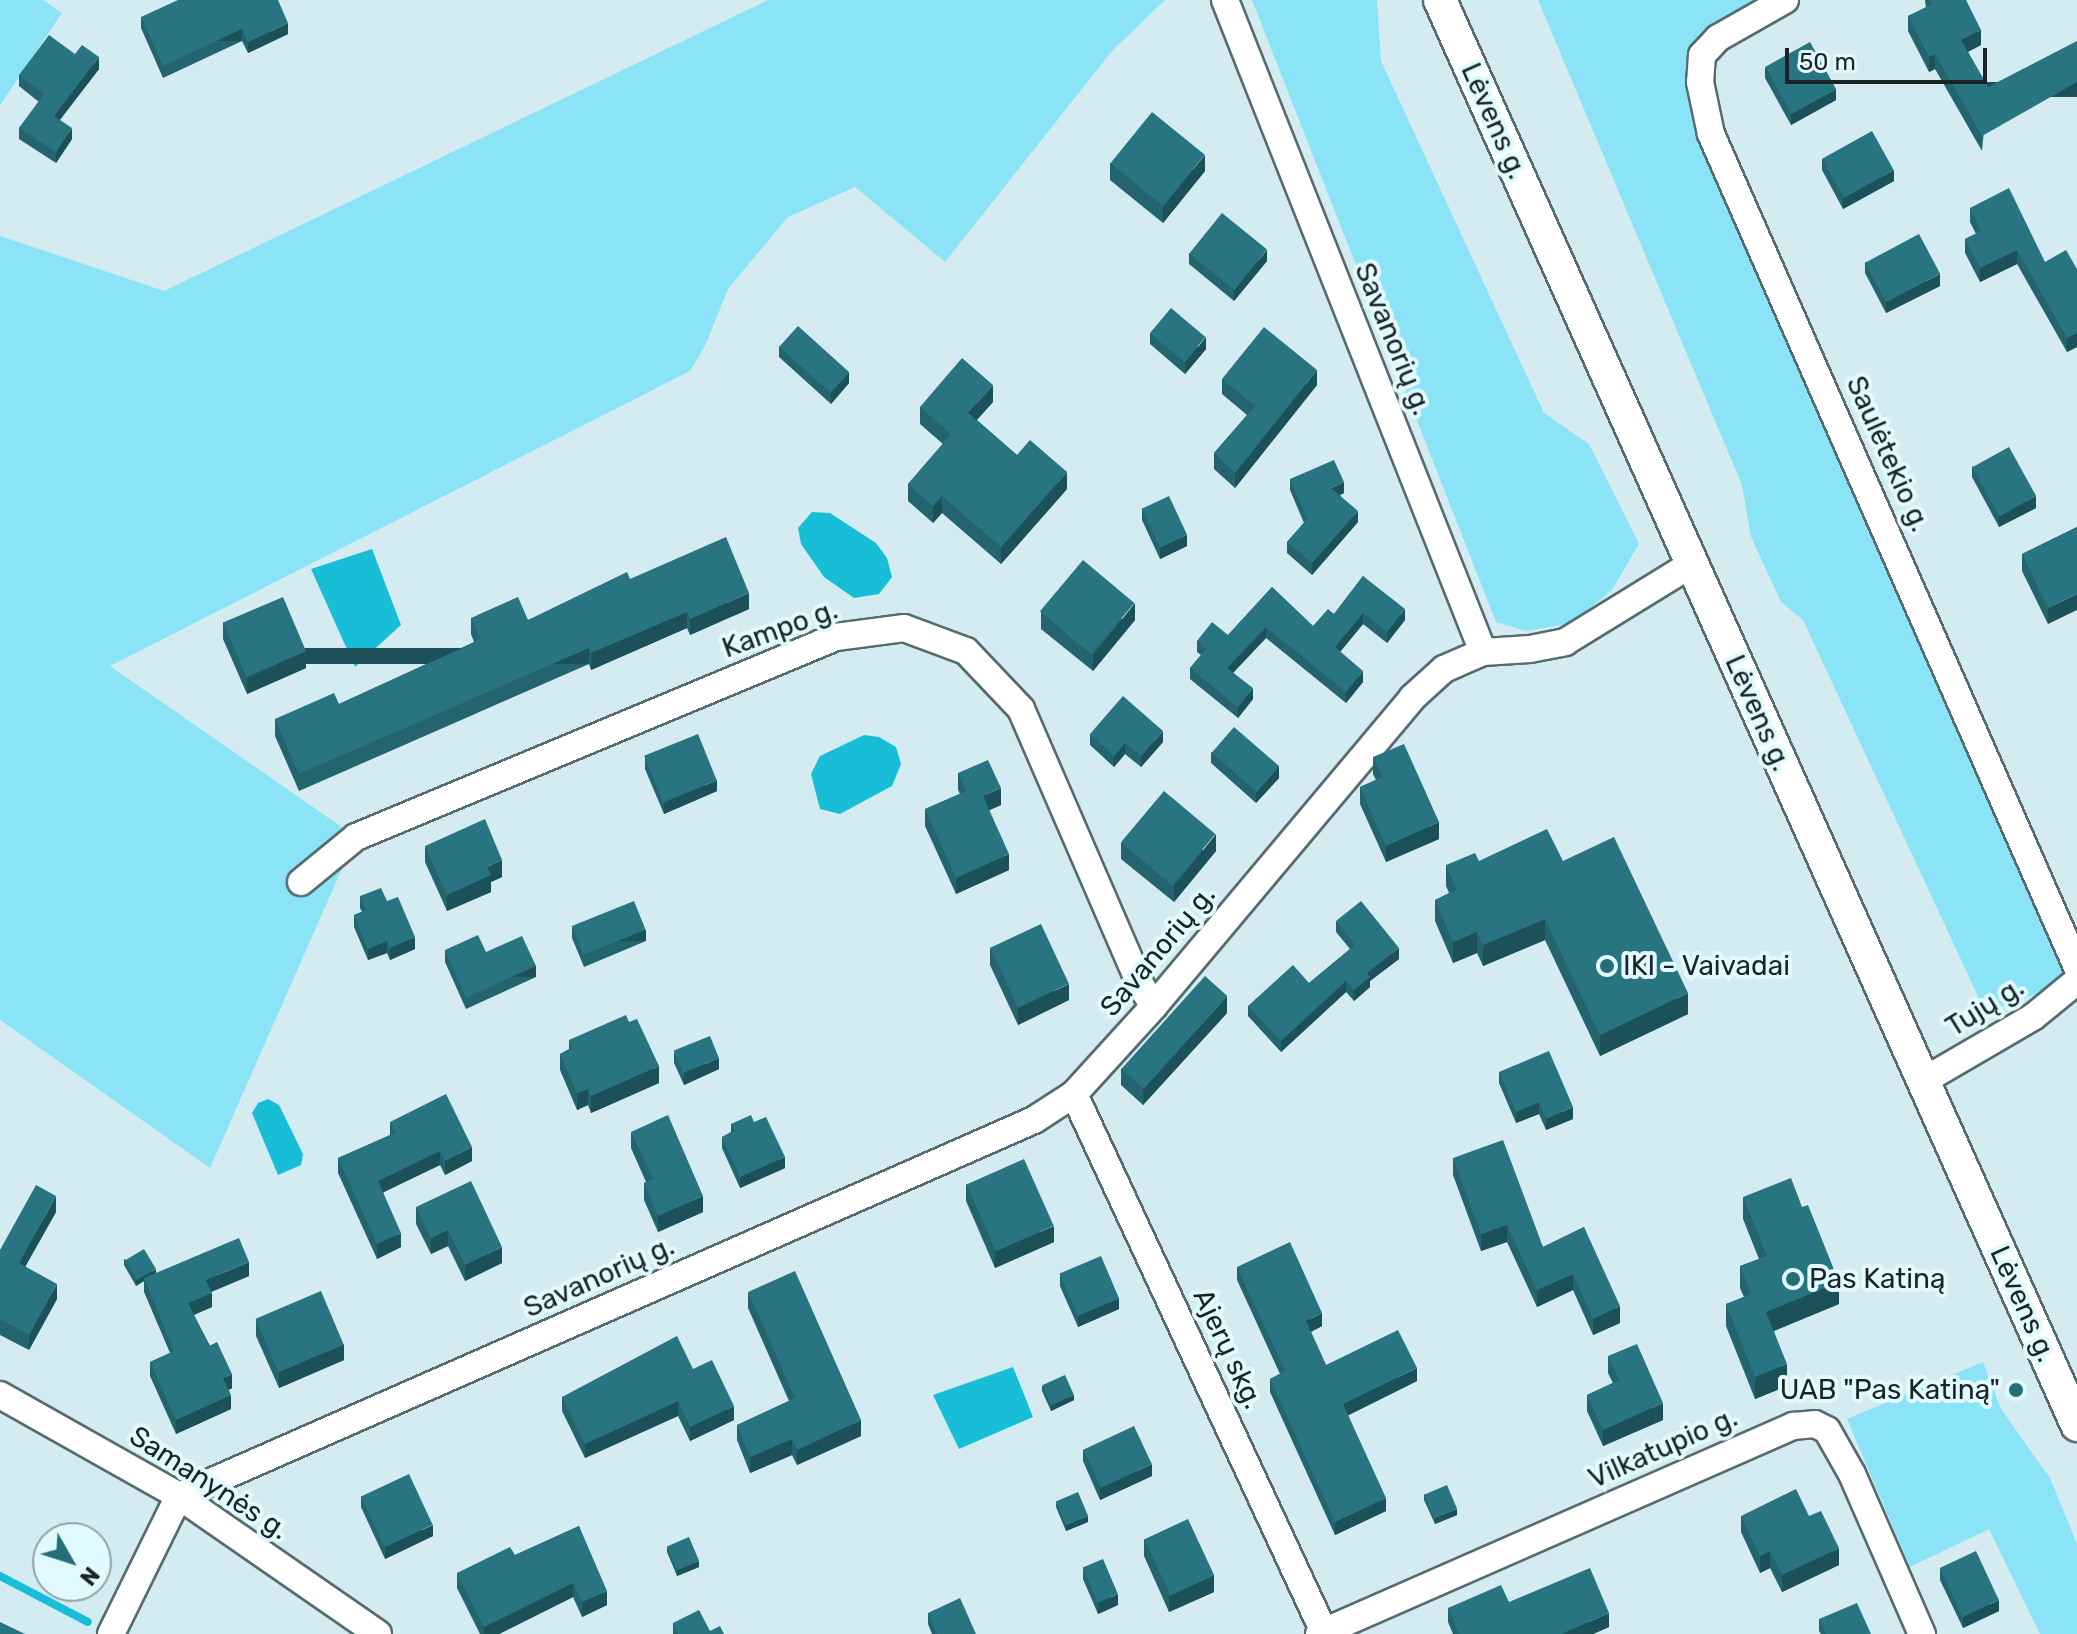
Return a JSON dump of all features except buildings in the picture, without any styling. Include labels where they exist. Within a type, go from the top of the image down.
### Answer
[{"type":"main road","name":"Lėvens g.","points":[[1440,0],[2077,1425]]},
{"type":"street","name":"Savanorių g.","points":[[179,1496],[1034,1120],[1074,1094],[1154,1006],[1412,698],[1444,669],[1483,652],[1225,0]]},
{"type":"street","name":"Saulėtekio g.","points":[[1785,0],[1718,38],[1702,55],[1700,82],[1711,134],[2077,967]]},
{"type":"street","points":[[1483,652],[1530,649],[1565,642],[1692,564]]},
{"type":"street","name":"Kampo g.","points":[[301,882],[356,837],[836,637],[904,628],[966,651],[1021,709],[1140,984],[1154,1006]]},
{"type":"street","name":"Tujų g.","points":[[1923,1081],[2033,1017],[2077,981]]},
{"type":"street","name":"Ajerų skg.","points":[[1074,1094],[1322,1633]]},
{"type":"street","name":"Samanynės g.","points":[[0,1395],[179,1496],[378,1634]]},
{"type":"street","name":"Vilkatupio g.","points":[[1322,1633],[1793,1426],[1815,1424],[1827,1430],[1852,1474],[1922,1634]]},
{"type":"street","points":[[111,1634],[179,1496]]},
{"type":"shaded area","points":[[0,0],[43,0],[62,13],[0,105]]},
{"type":"shaded area","points":[[768,0],[1165,0],[1112,51],[945,262],[855,187],[788,217],[728,289],[705,346],[690,371],[110,666],[356,837],[210,1168],[0,1020],[0,236],[164,291]]},
{"type":"shaded area","points":[[1252,0],[1377,0],[1381,61],[1544,413],[1589,444],[1639,544],[1612,590],[1572,623],[1526,631],[1496,622]]},
{"type":"shaded area","points":[[1538,0],[1785,0],[1718,38],[1700,82],[2077,979],[1993,1010],[1982,1005],[1803,620],[1781,602],[1751,537],[1742,485]]},
{"type":"shaded area","points":[[812,512],[830,513],[876,543],[887,558],[892,577],[879,594],[854,598],[824,577],[801,544],[798,528]]},
{"type":"shaded area","points":[[372,549],[401,625],[355,667],[311,569]]},
{"type":"shaded area","points":[[864,735],[879,737],[896,747],[901,764],[892,786],[840,814],[820,809],[811,774],[820,756]]},
{"type":"shaded area","points":[[268,1099],[279,1105],[303,1154],[301,1165],[278,1175],[252,1113],[258,1103]]},
{"type":"shaded area","points":[[1983,1362],[2001,1409],[2050,1478],[2077,1544],[2077,1634],[2040,1634],[1989,1529],[1910,1567],[1847,1419]]},
{"type":"shaded area","points":[[1013,1367],[1033,1417],[959,1449],[933,1395]]},
{"type":"waterway","points":[[0,1576],[88,1622]]},
{"type":"place","name":"IKI - Vaivadai","points":[[1607,966]]},
{"type":"place","name":"Pas Katiną","points":[[1793,1279]]},
{"type":"place","name":"UAB \"Pas Katiną\"","points":[[2016,1390]]}]
